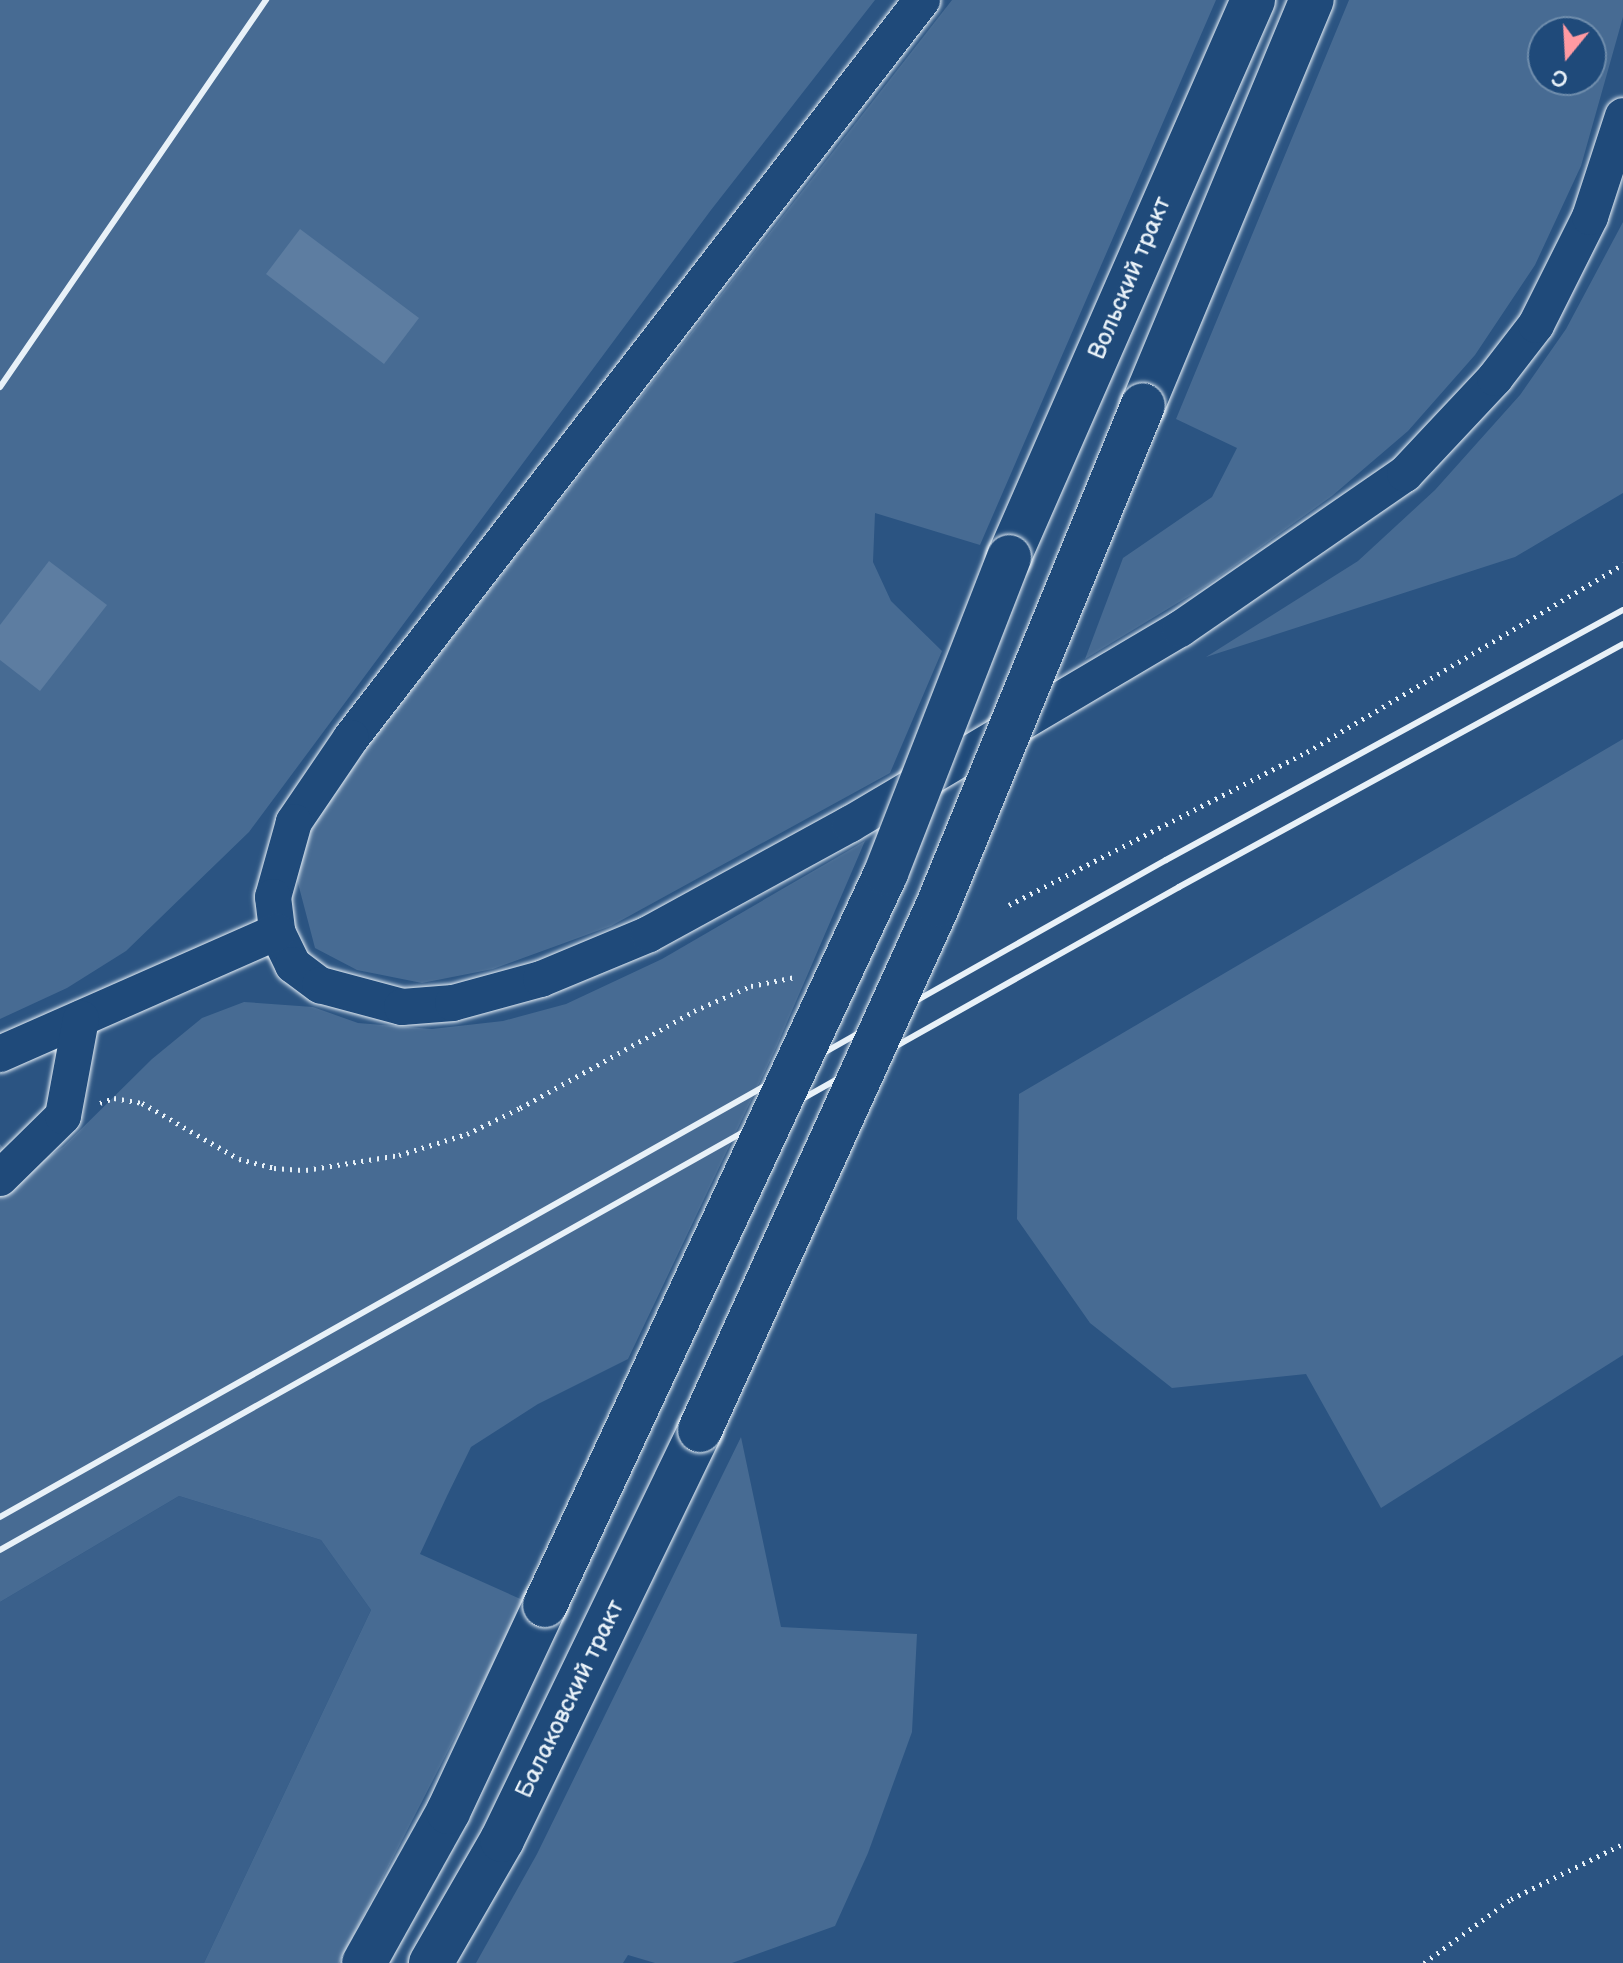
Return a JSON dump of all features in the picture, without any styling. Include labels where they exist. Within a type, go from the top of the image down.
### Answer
[{"type":"main road","name":"Вольский тракт","points":[[364,1963],[448,1812],[886,873],[1009,557],[1253,0]]},
{"type":"main road","name":"Балаковский тракт","points":[[431,1963],[502,1840],[700,1430],[938,905],[1312,0]]},
{"type":"street","points":[[922,0],[351,738],[294,822],[273,897],[277,932],[293,965],[320,985],[402,1007],[453,1003],[541,979],[649,934],[850,824],[1180,629],[1405,474],[1495,378],[1536,325],[1590,217],[1623,116]]},
{"type":"street","points":[[0,1054],[277,932]]},
{"type":"street","points":[[0,1178],[63,1116],[81,1019]]},
{"type":"path","points":[[1009,905],[1307,752],[1623,564]]},
{"type":"path","points":[[63,1116],[114,1098],[142,1103],[239,1159],[274,1168],[306,1170],[399,1155],[467,1134],[694,1011],[751,986],[809,974]]},
{"type":"path","points":[[1424,1963],[1511,1899],[1623,1844]]},
{"type":"shaded area","points":[[0,0],[875,0],[711,210],[249,832],[126,951],[67,988],[0,1019]]},
{"type":"shaded area","points":[[952,0],[1216,0],[980,545],[875,513],[873,562],[891,601],[942,651],[890,773],[611,926],[493,969],[422,983],[357,970],[315,948],[294,868],[316,821],[364,751]]},
{"type":"shaded area","points":[[1349,0],[1623,0],[1623,17],[1607,74],[1607,16],[1527,16],[1527,96],[1601,96],[1581,166],[1535,265],[1475,355],[1408,431],[1332,496],[1209,584],[1085,659],[1123,558],[1212,497],[1237,448],[1176,419]]},
{"type":"shaded area","points":[[1623,222],[1623,493],[1515,557],[1206,657],[1358,561],[1435,490],[1520,395],[1566,329]]},
{"type":"shaded area","points":[[1623,739],[1623,1355],[1381,1508],[1306,1374],[1172,1388],[1090,1323],[1017,1219],[1019,1094]]},
{"type":"shaded area","points":[[865,841],[776,1048],[628,1359],[538,1404],[471,1447],[447,1496],[420,1554],[525,1601],[339,1963],[204,1963],[371,1610],[321,1540],[179,1496],[0,1602],[0,1144],[23,1173],[63,1147],[152,1059],[202,1018],[244,1002],[313,1007],[358,1023],[432,1029],[503,1021],[566,1004],[662,959]]},
{"type":"shaded area","points":[[741,1437],[781,1627],[917,1634],[912,1732],[868,1853],[835,1926],[732,1963],[655,1963],[628,1955],[623,1963],[476,1963],[537,1854]]},
{"type":"shaded area","points":[[179,1496],[321,1540],[371,1610],[204,1963],[0,1963],[0,1602]]},
{"type":"building","points":[[300,229],[419,318],[384,364],[266,274]]},
{"type":"building","points":[[49,561],[107,605],[40,691],[0,660],[0,625]]},
{"type":"railway","points":[[0,387],[266,0]]},
{"type":"railway","points":[[0,1517],[1166,860],[1623,610]]},
{"type":"railway","points":[[0,1550],[1179,887],[1623,644]]}]
